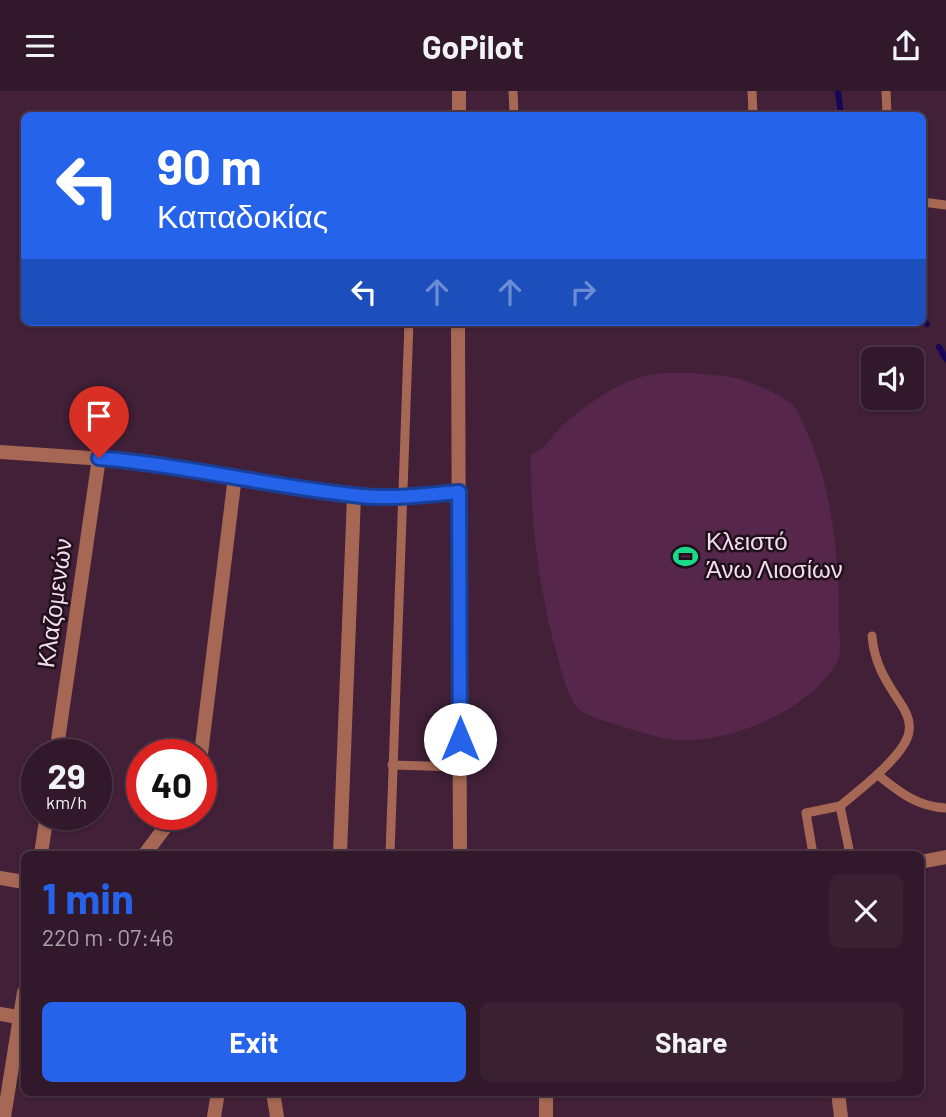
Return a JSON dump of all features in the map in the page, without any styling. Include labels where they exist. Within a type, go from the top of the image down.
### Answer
[{"type":"street","points":[[459,112],[460,91]]},
{"type":"street","points":[[458,326],[460,851]]},
{"type":"street","points":[[0,452],[149,462],[354,496],[459,492]]},
{"type":"street","name":"Κλαζομενών","points":[[58,739],[99,458]]},
{"type":"street","points":[[203,739],[235,476]]},
{"type":"street","points":[[340,851],[354,496]]},
{"type":"street","points":[[41,851],[45,830]]},
{"type":"street","points":[[147,851],[163,830]]},
{"type":"street","points":[[924,861],[946,857]]},
{"type":"street","points":[[0,879],[21,882]]},
{"type":"street","points":[[0,1014],[21,1018]]},
{"type":"street","points":[[4,1117],[21,1028]]},
{"type":"street","points":[[215,1117],[218,1096]]},
{"type":"street","points":[[274,1096],[277,1117]]},
{"type":"street","points":[[546,1096],[546,1117]]},
{"type":"street","points":[[838,1096],[841,1117]]},
{"type":"lane","points":[[513,91],[514,112]]},
{"type":"lane","points":[[752,91],[753,112]]},
{"type":"lane","points":[[886,91],[887,112]]},
{"type":"lane","points":[[926,202],[946,205]]},
{"type":"lane","points":[[390,851],[408,326]]},
{"type":"lane","points":[[812,851],[806,813],[840,806],[878,775],[907,742],[910,725],[903,708],[882,677],[872,636]]},
{"type":"lane","points":[[392,765],[460,767]]},
{"type":"lane","points":[[878,775],[918,803],[946,808]]},
{"type":"lane","points":[[840,806],[849,851]]},
{"type":"shaded area","name":"Κλειστό Άνω Λιοσίων","points":[[694,373],[736,378],[766,389],[782,397],[798,412],[813,447],[828,497],[836,548],[840,649],[839,658],[826,678],[794,706],[774,717],[713,738],[674,740],[595,718],[578,708],[571,698],[551,633],[541,582],[532,506],[531,454],[544,446],[582,409],[618,386],[643,376]]},
{"type":"waterway","points":[[838,91],[841,112]]},
{"type":"waterway","points":[[939,347],[946,359]]},
{"type":"place","name":"Κλειστό Άνω Λιοσίων","points":[[686,556]]},
{"type":"route","points":[[99,458],[149,462],[354,496],[459,492],[460,739]]}]
